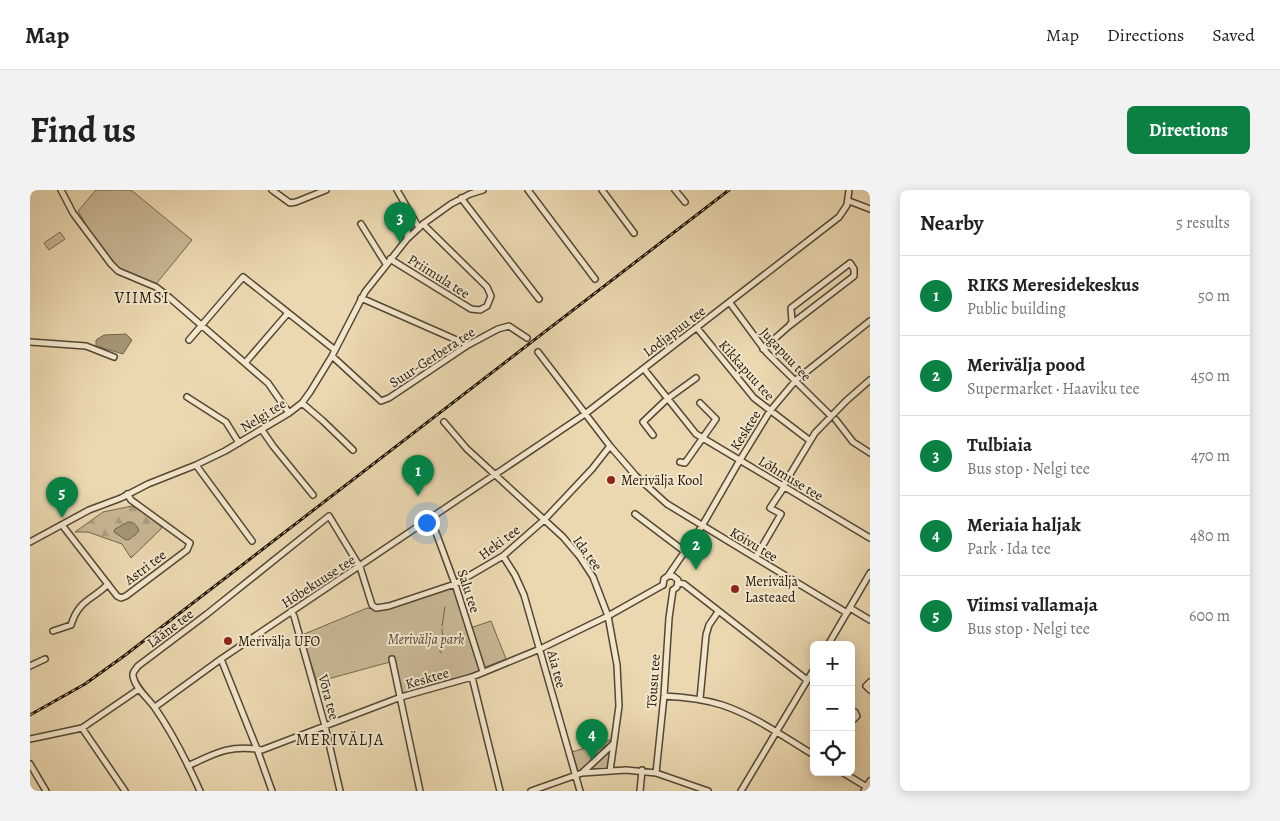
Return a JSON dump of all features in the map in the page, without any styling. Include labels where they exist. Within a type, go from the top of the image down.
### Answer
[{"type":"street","points":[[61,190],[73,212],[118,271],[156,287],[268,383],[289,413]]},
{"type":"street","points":[[272,190],[290,203],[326,190]]},
{"type":"street","points":[[397,190],[409,212],[421,226]]},
{"type":"street","name":"Nelgi tee","points":[[30,542],[89,510],[196,465],[262,430],[302,403],[334,353],[361,298],[390,259],[421,226],[461,198],[483,190]]},
{"type":"street","points":[[528,190],[595,279]]},
{"type":"street","points":[[602,190],[634,233]]},
{"type":"street","points":[[675,190],[684,202]]},
{"type":"street","points":[[849,190],[848,201],[870,209]]},
{"type":"street","points":[[461,198],[539,299]]},
{"type":"street","name":"Lodjapuu tee","points":[[496,476],[585,414],[697,328],[839,217],[848,201]]},
{"type":"street","points":[[407,239],[409,212]]},
{"type":"street","points":[[361,224],[386,264]]},
{"type":"street","name":"Priimula tee","points":[[390,259],[471,309],[480,310],[487,306],[491,296],[487,287],[421,226]]},
{"type":"street","points":[[763,349],[817,304],[851,279],[855,273],[850,263],[791,308],[792,322],[790,326]]},
{"type":"street","points":[[189,340],[243,277],[334,353]]},
{"type":"street","points":[[361,298],[468,345]]},
{"type":"street","name":"Jugapuu tee","points":[[730,302],[763,349],[794,382],[833,418],[853,442],[870,453]]},
{"type":"street","points":[[245,363],[288,313]]},
{"type":"street","name":"Kesktee","points":[[668,576],[702,526],[770,412],[794,382],[870,321]]},
{"type":"street","name":"Suur-Gerbera tee","points":[[334,353],[381,401],[389,398],[468,345],[498,329],[509,326],[527,338]]},
{"type":"street","name":"Kikkapuu tee","points":[[697,328],[754,398],[809,440]]},
{"type":"street","points":[[30,342],[86,346],[114,357]]},
{"type":"street","name":"Kõivu tee","points":[[538,352],[610,446],[636,476],[667,504],[848,610],[870,620]]},
{"type":"street","name":"Lõhmuse tee","points":[[644,368],[690,428],[702,439],[870,538]]},
{"type":"street","points":[[653,435],[643,422],[667,399],[696,378]]},
{"type":"street","points":[[756,557],[781,514],[770,508],[809,440],[870,380]]},
{"type":"street","points":[[187,397],[226,422],[239,443]]},
{"type":"street","points":[[680,462],[685,464],[716,419],[700,402]]},
{"type":"street","points":[[302,403],[353,450]]},
{"type":"street","name":"Ida tee","points":[[444,422],[467,449],[544,520],[580,557],[593,577],[608,616],[619,685],[610,771]]},
{"type":"street","points":[[262,430],[313,495]]},
{"type":"street","name":"Heki tee","points":[[360,567],[372,605],[376,608],[383,608],[455,584],[503,556],[544,520],[592,469],[610,446]]},
{"type":"street","points":[[196,465],[252,541]]},
{"type":"street","name":"Hõbekuuse tee","points":[[155,707],[291,611],[360,567],[490,477],[496,476]]},
{"type":"street","name":"Astri tee","points":[[62,524],[117,596],[121,598],[126,596],[187,550],[190,543],[131,500],[127,494]]},
{"type":"street","points":[[635,514],[684,551]]},
{"type":"street","name":"Lääne tee","points":[[139,689],[132,675],[138,666],[207,614],[329,516],[360,567]]},
{"type":"street","name":"Salu tee","points":[[431,519],[455,584],[483,672]]},
{"type":"street","name":"Aia tee","points":[[503,556],[515,575],[524,595],[579,774],[580,791]]},
{"type":"street","points":[[830,641],[870,573]]},
{"type":"street","points":[[668,576],[675,577],[678,583],[677,587],[673,590],[666,589],[663,584],[664,579],[668,576]]},
{"type":"street","points":[[678,583],[684,584],[807,680]]},
{"type":"street","points":[[53,631],[71,625],[75,614],[86,600],[104,589],[108,584]]},
{"type":"street","name":"Kesktee","points":[[188,766],[224,749],[249,748],[262,750],[401,697],[472,677],[540,649],[608,616],[663,584]]},
{"type":"street","name":"Tõusu tee","points":[[656,773],[673,590]]},
{"type":"street","name":"Võra tee","points":[[291,611],[298,629],[325,726],[340,791]]},
{"type":"street","points":[[700,699],[706,635],[709,625],[718,612]]},
{"type":"street","points":[[30,666],[45,659]]},
{"type":"street","points":[[221,659],[258,749],[272,791]]},
{"type":"street","points":[[392,659],[420,791]]},
{"type":"street","points":[[741,791],[810,675]]},
{"type":"street","points":[[472,677],[500,791]]},
{"type":"street","points":[[870,682],[866,686],[870,690]]},
{"type":"street","points":[[30,739],[82,728],[139,689],[155,707],[200,791]]},
{"type":"street","points":[[664,696],[700,699],[743,713],[810,753]]},
{"type":"street","points":[[82,728],[125,791]]},
{"type":"street","points":[[579,774],[614,744]]},
{"type":"street","points":[[30,764],[46,791]]},
{"type":"street","points":[[531,791],[579,774],[642,770],[708,791]]},
{"type":"street","points":[[640,791],[642,770]]},
{"type":"street","points":[[848,776],[867,789],[870,781]]},
{"type":"green space","points":[[96,190],[131,190],[192,240],[156,284],[118,268],[91,233],[78,211]]},
{"type":"green space","points":[[60,232],[65,239],[49,250],[44,243]]},
{"type":"green space","points":[[132,506],[154,518],[162,528],[131,558],[122,544],[88,532],[75,532],[103,512]]},
{"type":"green space","name":"Merivälja park","points":[[453,586],[480,671],[398,695],[390,662],[317,682],[302,635],[367,608],[379,610]]},
{"type":"green space","points":[[491,621],[506,659],[483,668],[470,628]]},
{"type":"green space","points":[[613,739],[607,768],[578,771],[572,752]]},
{"type":"shaded area","points":[[126,334],[132,340],[123,354],[96,346],[96,340],[104,335]]},
{"type":"shaded area","points":[[128,522],[135,524],[139,531],[126,540],[114,532],[115,529]]},
{"type":"waterway","points":[[442,626],[445,607]]},
{"type":"waterway","points":[[440,648],[443,638],[442,629]]},
{"type":"waterway","points":[[439,649],[441,653]]},
{"type":"railway","points":[[30,715],[85,684],[124,656],[729,190]]},
{"type":"place","name":"Tulbiaia","points":[[400,243]]},
{"type":"place","name":"Merivälja Kool","points":[[611,480]]},
{"type":"place","name":"RIKS Meresidekeskus","points":[[418,496]]},
{"type":"place","name":"Viimsi vallamaja","points":[[62,518]]},
{"type":"place","name":"Merivälja pood","points":[[696,570]]},
{"type":"place","name":"Merivälja Lasteaed","points":[[735,589]]},
{"type":"place","name":"Merivälja UFO","points":[[228,641]]},
{"type":"place","name":"Meriaia haljak","points":[[592,760]]},
{"type":"district","name":"VIIMSI","points":[[142,297]]},
{"type":"district","name":"MERIVÄLJA","points":[[340,739]]}]
